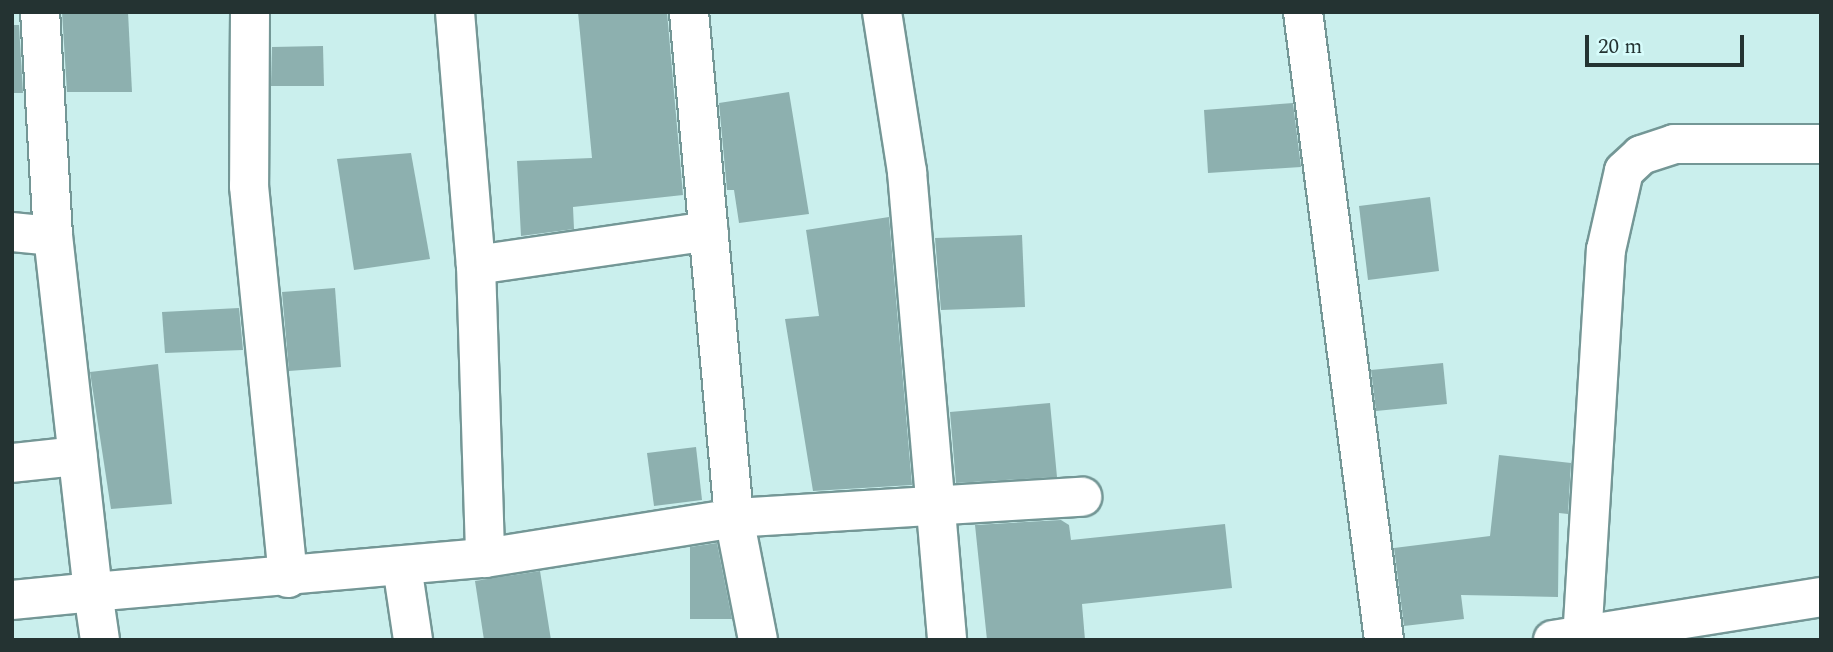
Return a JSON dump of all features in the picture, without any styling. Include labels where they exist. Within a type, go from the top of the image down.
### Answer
[{"type":"street","points":[[40,12],[53,236],[100,640]]},
{"type":"street","points":[[250,12],[249,186],[288,578]]},
{"type":"street","points":[[455,12],[476,265],[485,558]]},
{"type":"street","points":[[689,12],[734,518],[758,640]]},
{"type":"street","points":[[882,12],[907,172],[933,505],[947,640]]},
{"type":"street","points":[[1303,12],[1384,640]]},
{"type":"street","points":[[1821,144],[1674,144],[1641,155],[1624,171],[1606,250],[1572,638],[1821,597]]},
{"type":"street","points":[[476,265],[709,231]]},
{"type":"street","points":[[12,232],[53,236]]},
{"type":"street","points":[[12,463],[78,456]]},
{"type":"street","points":[[12,600],[288,578],[485,558],[734,518],[1082,497]]},
{"type":"street","points":[[402,566],[413,640]]},
{"type":"building","points":[[62,12],[128,12],[132,92],[67,92]]},
{"type":"building","points":[[578,12],[667,12],[683,195],[573,207],[574,229],[521,236],[517,161],[592,158]]},
{"type":"building","points":[[12,25],[19,25],[23,93],[12,93]]},
{"type":"building","points":[[323,46],[324,86],[271,86],[272,47]]},
{"type":"building","points":[[789,92],[809,214],[739,223],[734,190],[727,190],[719,103]]},
{"type":"building","points":[[1293,103],[1301,167],[1208,173],[1204,110]]},
{"type":"building","points":[[411,153],[430,259],[354,270],[337,159]]},
{"type":"building","points":[[1430,197],[1439,271],[1368,280],[1359,206]]},
{"type":"building","points":[[889,217],[912,485],[813,491],[785,319],[819,316],[806,230]]},
{"type":"building","points":[[1022,235],[1025,307],[941,310],[935,238]]},
{"type":"building","points":[[335,288],[341,367],[289,371],[282,292]]},
{"type":"building","points":[[239,308],[243,350],[165,353],[162,312]]},
{"type":"building","points":[[1443,363],[1447,404],[1376,411],[1371,370]]},
{"type":"building","points":[[158,364],[172,504],[111,509],[90,372]]},
{"type":"building","points":[[1050,403],[1057,477],[956,483],[950,412]]},
{"type":"building","points":[[696,447],[702,500],[654,506],[647,453]]},
{"type":"building","points":[[1499,455],[1571,463],[1568,514],[1559,513],[1558,597],[1461,595],[1464,619],[1404,626],[1394,548],[1490,536]]},
{"type":"building","points":[[1061,520],[1069,525],[1071,540],[1225,524],[1232,588],[1082,604],[1085,640],[987,640],[975,525]]},
{"type":"building","points":[[717,543],[732,619],[690,619],[690,547]]},
{"type":"building","points":[[540,571],[551,640],[484,640],[475,581]]}]
